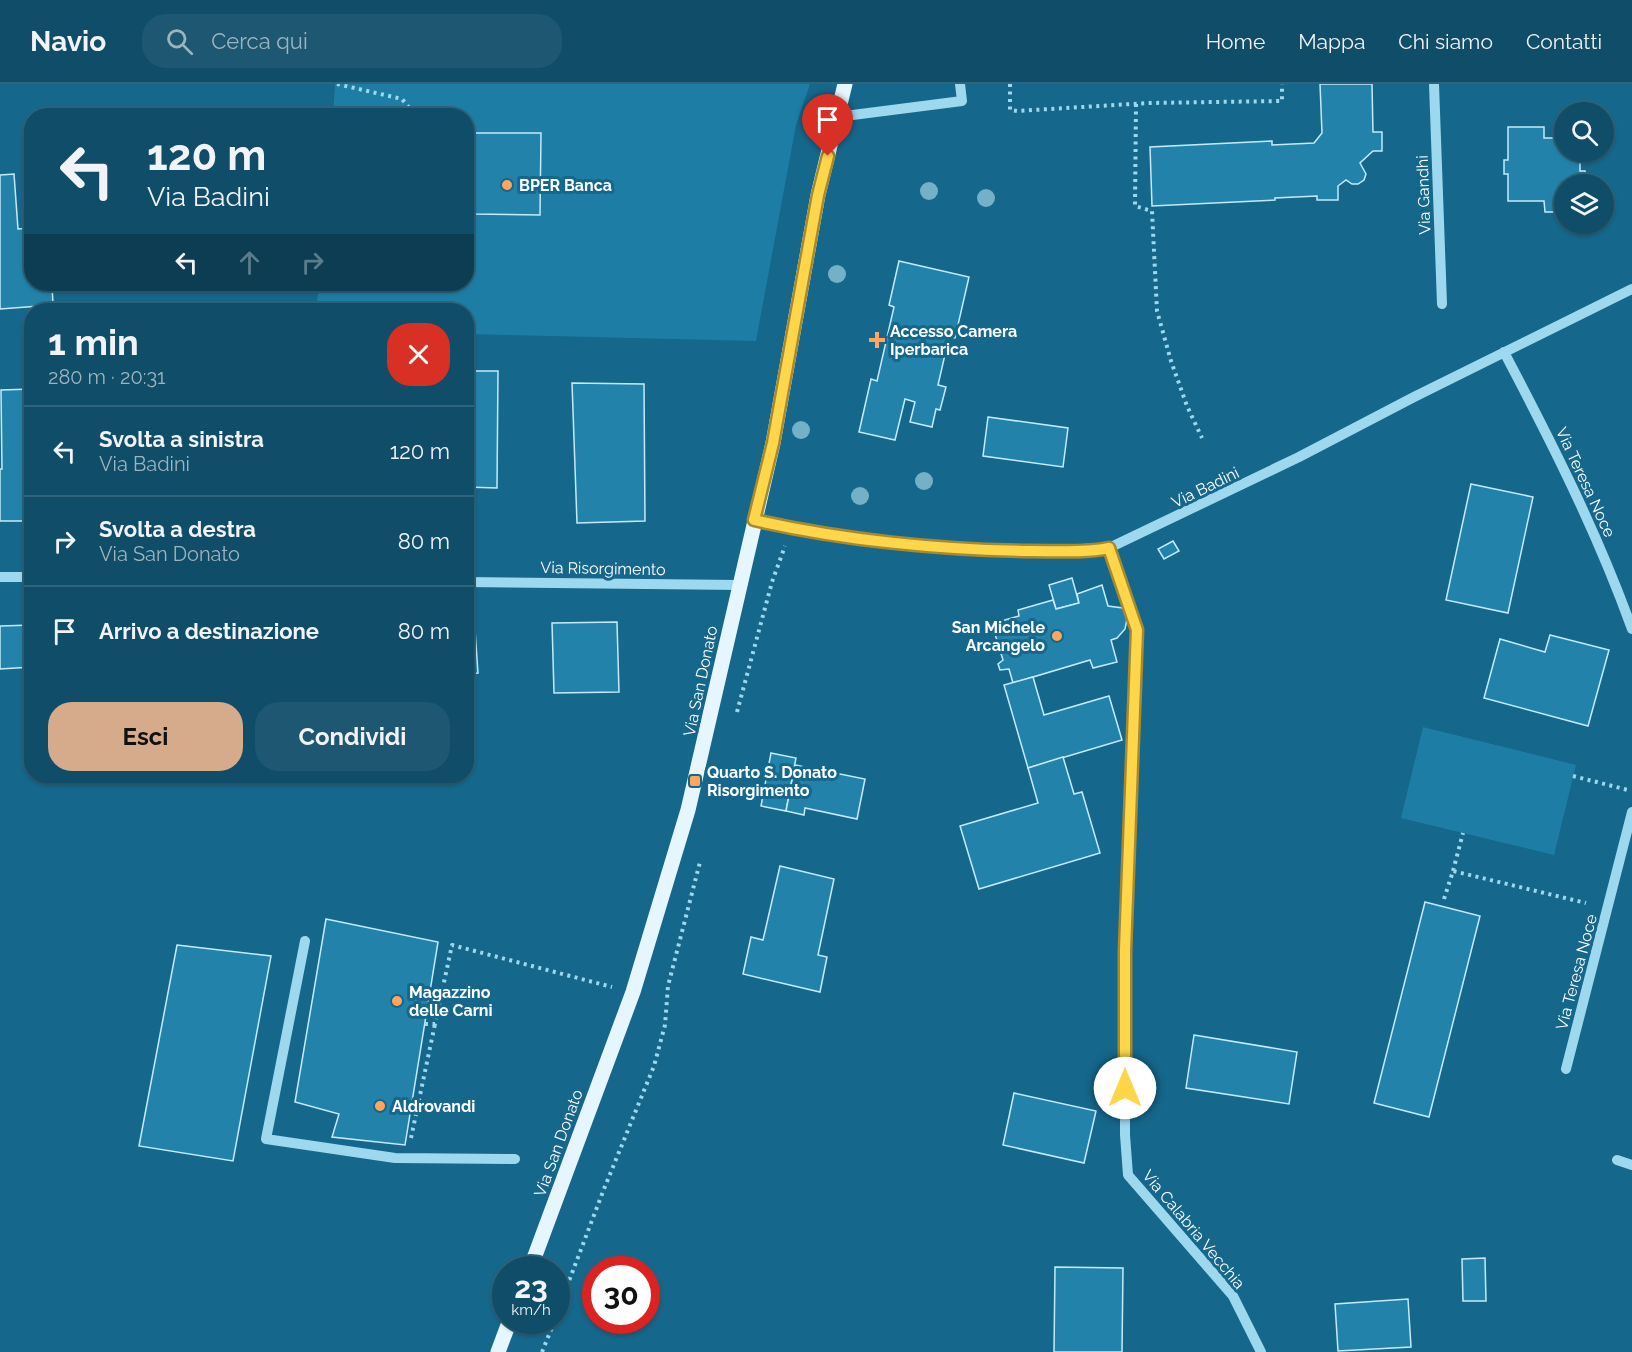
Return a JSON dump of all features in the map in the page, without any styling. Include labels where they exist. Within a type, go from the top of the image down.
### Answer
[{"type":"main road","name":"Via San Donato","points":[[535,1256],[633,992],[688,810],[773,443],[818,195],[845,84]]},
{"type":"main road","points":[[498,1352],[505,1334]]},
{"type":"street","points":[[837,117],[962,101],[960,84]]},
{"type":"street","name":"Via Gandhi","points":[[1434,84],[1442,304]]},
{"type":"street","name":"Via Badini","points":[[754,520],[791,529],[900,543],[992,551],[1086,551],[1109,548],[1299,457],[1503,352],[1632,289]]},
{"type":"street","name":"Via Teresa Noce","points":[[1503,352],[1567,472],[1615,581],[1632,628]]},
{"type":"street","name":"Via Calabria Vecchia","points":[[1109,548],[1137,630],[1125,950],[1125,1135],[1128,1175],[1233,1296],[1261,1352]]},
{"type":"street","points":[[0,577],[24,577]]},
{"type":"street","name":"Via Risorgimento","points":[[474,582],[739,585]]},
{"type":"street","name":"Via Teresa Noce","points":[[1566,1070],[1632,812]]},
{"type":"street","points":[[305,941],[266,1139],[407,1158],[514,1159]]},
{"type":"street","points":[[1617,1160],[1632,1165]]},
{"type":"path","points":[[337,84],[402,99],[409,108]]},
{"type":"path","points":[[1010,84],[1010,110],[1282,100],[1282,84]]},
{"type":"path","points":[[1136,104],[1135,206],[1152,211],[1157,310],[1171,361],[1187,406],[1202,438]]},
{"type":"path","points":[[737,713],[772,582],[791,529]]},
{"type":"path","points":[[1573,776],[1632,791]]},
{"type":"path","points":[[1444,899],[1464,833]]},
{"type":"path","points":[[570,1278],[654,1066],[665,1025],[668,986],[702,854]]},
{"type":"path","points":[[1453,870],[1608,908]]},
{"type":"path","points":[[407,1158],[452,945],[633,992],[667,998]]},
{"type":"path","points":[[425,1024],[435,1024]]},
{"type":"path","points":[[542,1352],[549,1334]]},
{"type":"shaded area","points":[[335,84],[810,84],[796,125],[756,341],[474,334],[474,303],[317,303],[318,291],[474,291],[474,108],[333,108]]},
{"type":"shaded area","points":[[1423,727],[1576,765],[1554,855],[1401,818]]},
{"type":"building","points":[[1320,84],[1372,84],[1373,132],[1382,132],[1382,151],[1373,151],[1360,163],[1366,174],[1364,180],[1358,184],[1352,184],[1346,180],[1338,186],[1338,200],[1317,200],[1317,196],[1152,206],[1150,147],[1272,141],[1272,145],[1314,143],[1322,133]]},
{"type":"building","points":[[1508,127],[1544,127],[1544,138],[1554,138],[1554,162],[1580,162],[1580,171],[1585,171],[1585,174],[1554,174],[1554,212],[1545,212],[1544,201],[1508,201],[1508,174],[1504,174],[1504,160],[1508,160]]},
{"type":"building","name":"BPER Banca","points":[[475,133],[541,133],[540,215],[474,214]]},
{"type":"building","points":[[14,174],[18,229],[24,229],[24,291],[52,291],[53,303],[24,303],[24,307],[0,309],[0,175]]},
{"type":"building","points":[[899,261],[969,277],[955,338],[949,337],[938,385],[946,387],[940,410],[936,409],[932,427],[910,422],[915,402],[905,399],[895,440],[859,432],[871,379],[877,381],[894,307],[889,305]]},
{"type":"building","points":[[474,371],[498,371],[497,488],[474,487]]},
{"type":"building","points":[[572,383],[644,384],[645,521],[577,523]]},
{"type":"building","points":[[24,389],[24,521],[0,521],[1,390]]},
{"type":"building","points":[[988,417],[1068,428],[1063,467],[983,456]]},
{"type":"building","points":[[1471,484],[1533,497],[1508,613],[1446,600]]},
{"type":"building","points":[[1173,541],[1179,551],[1164,559],[1158,549]]},
{"type":"building","points":[[1072,578],[1079,603],[1056,609],[1049,585]]},
{"type":"building","name":"San Michele Arcangelo","points":[[1102,585],[1108,606],[1123,608],[1127,619],[1125,629],[1117,638],[1111,640],[1117,662],[1093,668],[1090,660],[1013,683],[1009,669],[1000,670],[998,664],[1003,660],[995,634],[1004,631],[1001,621],[1019,616],[1018,610],[1053,600],[1056,609],[1079,603],[1077,594]]},
{"type":"building","points":[[617,622],[619,692],[554,693],[552,623]]},
{"type":"building","points":[[24,625],[24,668],[0,669],[0,626]]},
{"type":"building","points":[[474,630],[478,673],[474,673]]},
{"type":"building","points":[[1550,635],[1609,650],[1588,726],[1484,698],[1500,639],[1545,652]]},
{"type":"building","points":[[1033,677],[1044,715],[1109,696],[1122,740],[1028,768],[1004,685]]},
{"type":"building","points":[[771,753],[796,758],[786,811],[761,806]]},
{"type":"building","points":[[1063,757],[1074,794],[1082,792],[1100,853],[979,889],[960,826],[1038,803],[1028,768]]},
{"type":"building","points":[[795,765],[865,779],[857,819],[805,808],[804,815],[786,811]]},
{"type":"building","points":[[780,866],[834,879],[818,955],[827,957],[820,992],[743,974],[751,937],[763,940]]},
{"type":"building","points":[[1425,902],[1480,916],[1429,1117],[1374,1103]]},
{"type":"building","points":[[326,919],[438,942],[405,1145],[332,1137],[339,1114],[295,1102]]},
{"type":"building","points":[[177,945],[271,956],[233,1161],[139,1146]]},
{"type":"building","points":[[1194,1035],[1297,1052],[1289,1104],[1186,1088]]},
{"type":"building","points":[[1014,1093],[1096,1111],[1084,1163],[1003,1145]]},
{"type":"building","points":[[1485,1258],[1486,1301],[1463,1301],[1462,1259]]},
{"type":"building","points":[[1055,1267],[1123,1268],[1122,1352],[1054,1352]]},
{"type":"building","points":[[1408,1299],[1411,1347],[1338,1351],[1335,1304]]},
{"type":"place","name":"BPER Banca","points":[[507,185]]},
{"type":"place","name":"Accesso Camera Iperbarica","points":[[877,340]]},
{"type":"place","name":"San Michele Arcangelo","points":[[1057,636]]},
{"type":"place","name":"Quarto S. Donato Risorgimento","points":[[695,781]]},
{"type":"place","name":"Magazzino delle Carni","points":[[397,1001]]},
{"type":"place","name":"Aldrovandi","points":[[380,1106]]},
{"type":"route","points":[[828,156],[818,195],[773,443],[754,520],[791,529],[900,543],[992,551],[1086,551],[1109,548],[1137,630],[1125,950],[1125,1088]]}]
